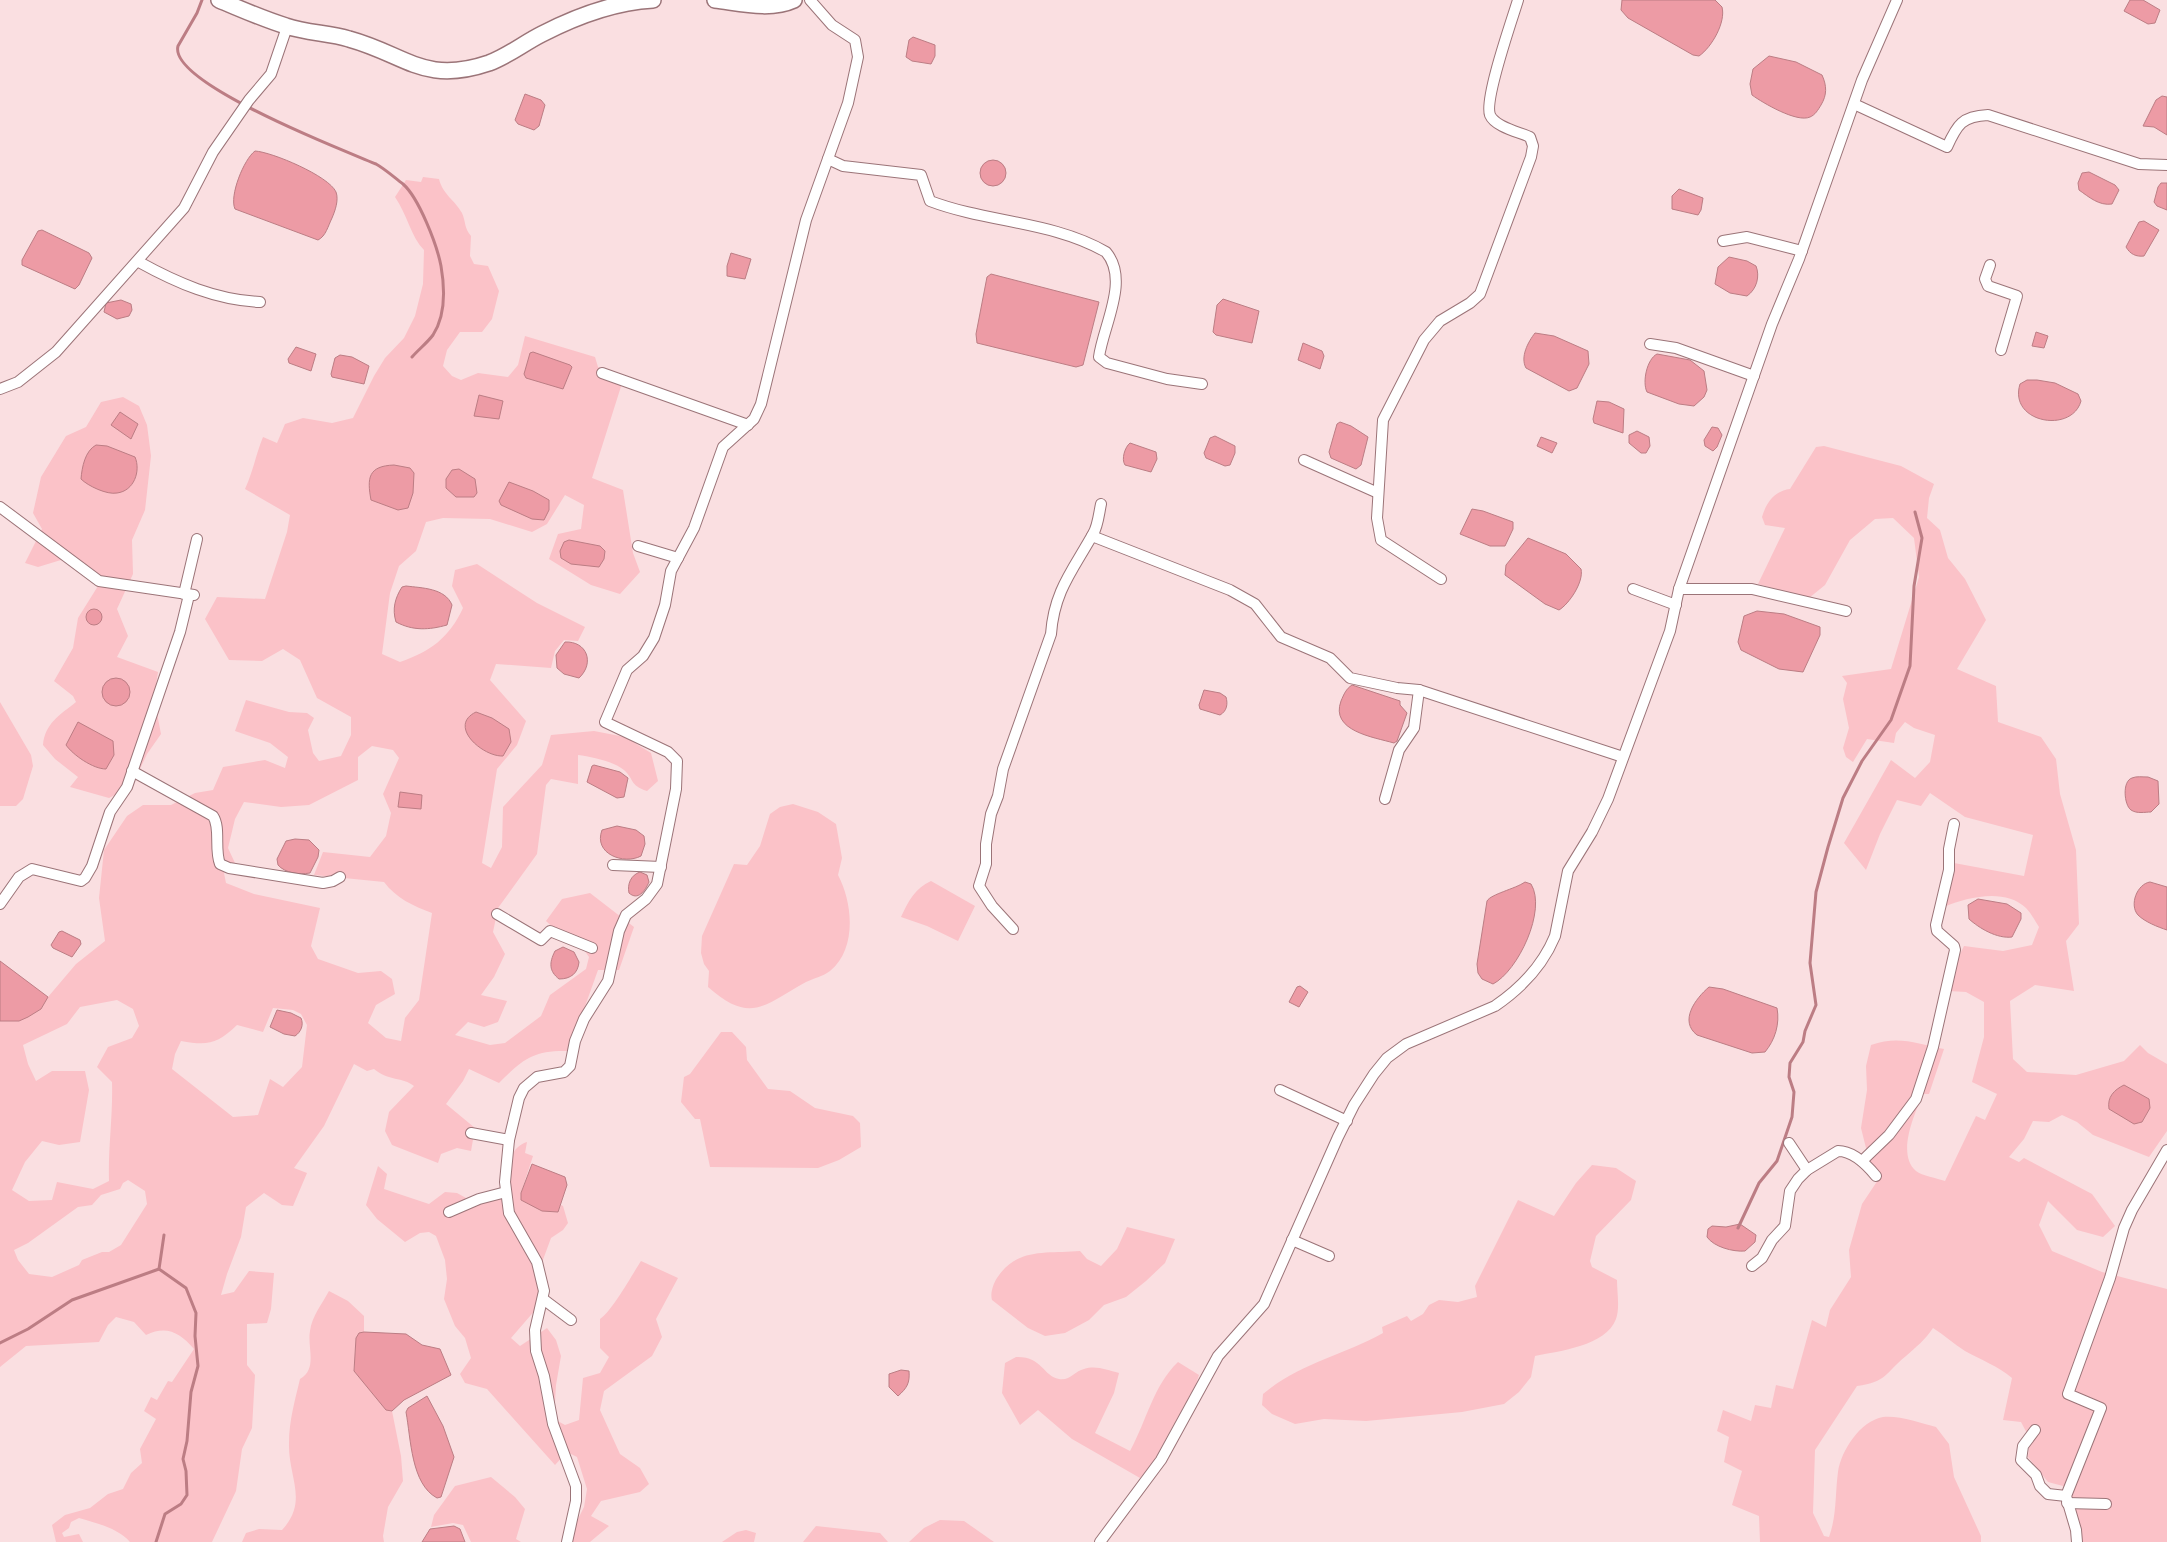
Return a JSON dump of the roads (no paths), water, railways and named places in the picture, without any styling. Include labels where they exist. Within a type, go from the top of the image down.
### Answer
[{"type":"main road","points":[[219,0],[287,27],[358,41],[412,66],[428,70],[457,72],[492,62],[558,27],[611,3],[653,0]]},
{"type":"main road","points":[[715,0],[763,5],[779,5],[794,0]]},
{"type":"street","points":[[567,1542],[576,1500],[576,1486],[553,1424],[544,1376],[536,1351],[535,1330],[544,1291],[537,1262],[512,1219],[505,1182],[509,1140],[519,1098],[524,1088],[537,1077],[564,1072],[570,1066],[581,1025],[608,981],[619,932],[626,915],[651,894],[657,884],[676,789],[677,761],[668,752],[605,722],[627,670],[643,656],[654,638],[665,606],[671,571],[694,528],[723,448],[735,434],[748,425],[761,404],[806,220],[848,103],[858,57],[858,47],[850,36],[832,25],[810,0]]},
{"type":"street","points":[[1441,579],[1381,540],[1377,518],[1383,420],[1390,404],[1432,330],[1450,313],[1470,303],[1480,294],[1530,157],[1533,146],[1530,137],[1500,124],[1491,117],[1490,112],[1491,91],[1518,0]]},
{"type":"street","points":[[1100,1542],[1161,1460],[1218,1356],[1264,1304],[1273,1289],[1292,1240],[1347,1120],[1364,1088],[1386,1058],[1406,1044],[1494,1006],[1518,988],[1545,956],[1555,936],[1568,871],[1601,815],[1623,757],[1670,631],[1679,589],[1754,376],[1802,250],[1854,104],[1897,0]]},
{"type":"street","points":[[0,389],[18,382],[56,352],[117,283],[139,262],[184,208],[213,152],[239,113],[271,74],[287,27]]},
{"type":"street","points":[[1854,104],[1948,147],[1957,126],[1967,119],[1988,115],[2139,164],[2167,165]]},
{"type":"street","points":[[828,160],[843,166],[921,174],[930,201],[969,214],[1045,228],[1106,252],[1114,266],[1115,286],[1100,357],[1108,363],[1167,380],[1202,384]]},
{"type":"street","points":[[1723,240],[1747,237],[1802,250]]},
{"type":"street","points":[[139,262],[206,293],[237,301],[260,302]]},
{"type":"street","points":[[1990,265],[1985,279],[1988,286],[2017,296],[2001,350]]},
{"type":"street","points":[[1650,344],[1676,348],[1754,376]]},
{"type":"street","points":[[602,373],[748,425]]},
{"type":"street","points":[[1304,460],[1378,493]]},
{"type":"street","points":[[1013,929],[992,906],[979,886],[986,864],[986,844],[991,814],[998,796],[1003,769],[1051,634],[1052,612],[1057,596],[1074,562],[1092,536],[1101,504]]},
{"type":"street","points":[[0,507],[100,581],[189,595]]},
{"type":"street","points":[[1092,536],[1230,590],[1255,604],[1282,638],[1330,658],[1350,678],[1397,688],[1419,690],[1623,757]]},
{"type":"street","points":[[0,904],[20,878],[32,869],[73,880],[85,878],[92,866],[110,812],[127,787],[180,632],[189,595],[197,539]]},
{"type":"street","points":[[638,546],[678,558]]},
{"type":"street","points":[[1633,589],[1676,605]]},
{"type":"street","points":[[1679,589],[1752,589],[1846,611]]},
{"type":"street","points":[[1385,799],[1399,750],[1414,728],[1419,690]]},
{"type":"street","points":[[132,771],[213,816],[217,821],[217,855],[220,864],[229,868],[323,883],[340,877]]},
{"type":"street","points":[[1862,1161],[1889,1135],[1916,1098],[1933,1047],[1955,950],[1954,946],[1937,931],[1936,925],[1949,870],[1949,849],[1954,824]]},
{"type":"street","points":[[613,865],[660,867]]},
{"type":"street","points":[[497,914],[541,940],[550,931],[592,948]]},
{"type":"street","points":[[1280,1090],[1347,1120]]},
{"type":"street","points":[[471,1133],[509,1140]]},
{"type":"street","points":[[1789,1143],[1807,1170]]},
{"type":"street","points":[[2077,1542],[2076,1530],[2067,1499],[2100,1408],[2068,1394],[2110,1278],[2124,1228],[2132,1210],[2167,1150]]},
{"type":"street","points":[[1752,1266],[1762,1258],[1772,1240],[1785,1226],[1790,1191],[1807,1170],[1838,1151],[1843,1151],[1862,1161],[1876,1176]]},
{"type":"street","points":[[449,1212],[479,1199],[506,1192]]},
{"type":"street","points":[[1292,1240],[1329,1256]]},
{"type":"street","points":[[543,1299],[571,1320]]},
{"type":"street","points":[[2035,1430],[2021,1451],[2021,1460],[2036,1475],[2040,1486],[2048,1494],[2067,1499],[2106,1504]]},
{"type":"waterway","points":[[202,0],[197,13],[178,46],[182,61],[200,78],[228,96],[262,114],[297,131],[376,164],[403,184],[415,200],[427,222],[436,246],[441,266],[444,293],[437,327],[431,338],[412,357]]},
{"type":"waterway","points":[[1738,1228],[1759,1183],[1777,1161],[1792,1117],[1794,1092],[1789,1077],[1790,1063],[1803,1042],[1805,1031],[1816,1005],[1810,963],[1816,892],[1828,847],[1843,798],[1862,761],[1891,720],[1910,666],[1914,586],[1922,538],[1915,512]]},
{"type":"waterway","points":[[156,1542],[165,1514],[181,1504],[187,1495],[186,1471],[183,1459],[187,1441],[191,1392],[198,1366],[195,1336],[196,1313],[186,1288],[159,1269],[164,1235]]},
{"type":"waterway","points":[[0,1343],[28,1329],[72,1300],[159,1269]]}]
